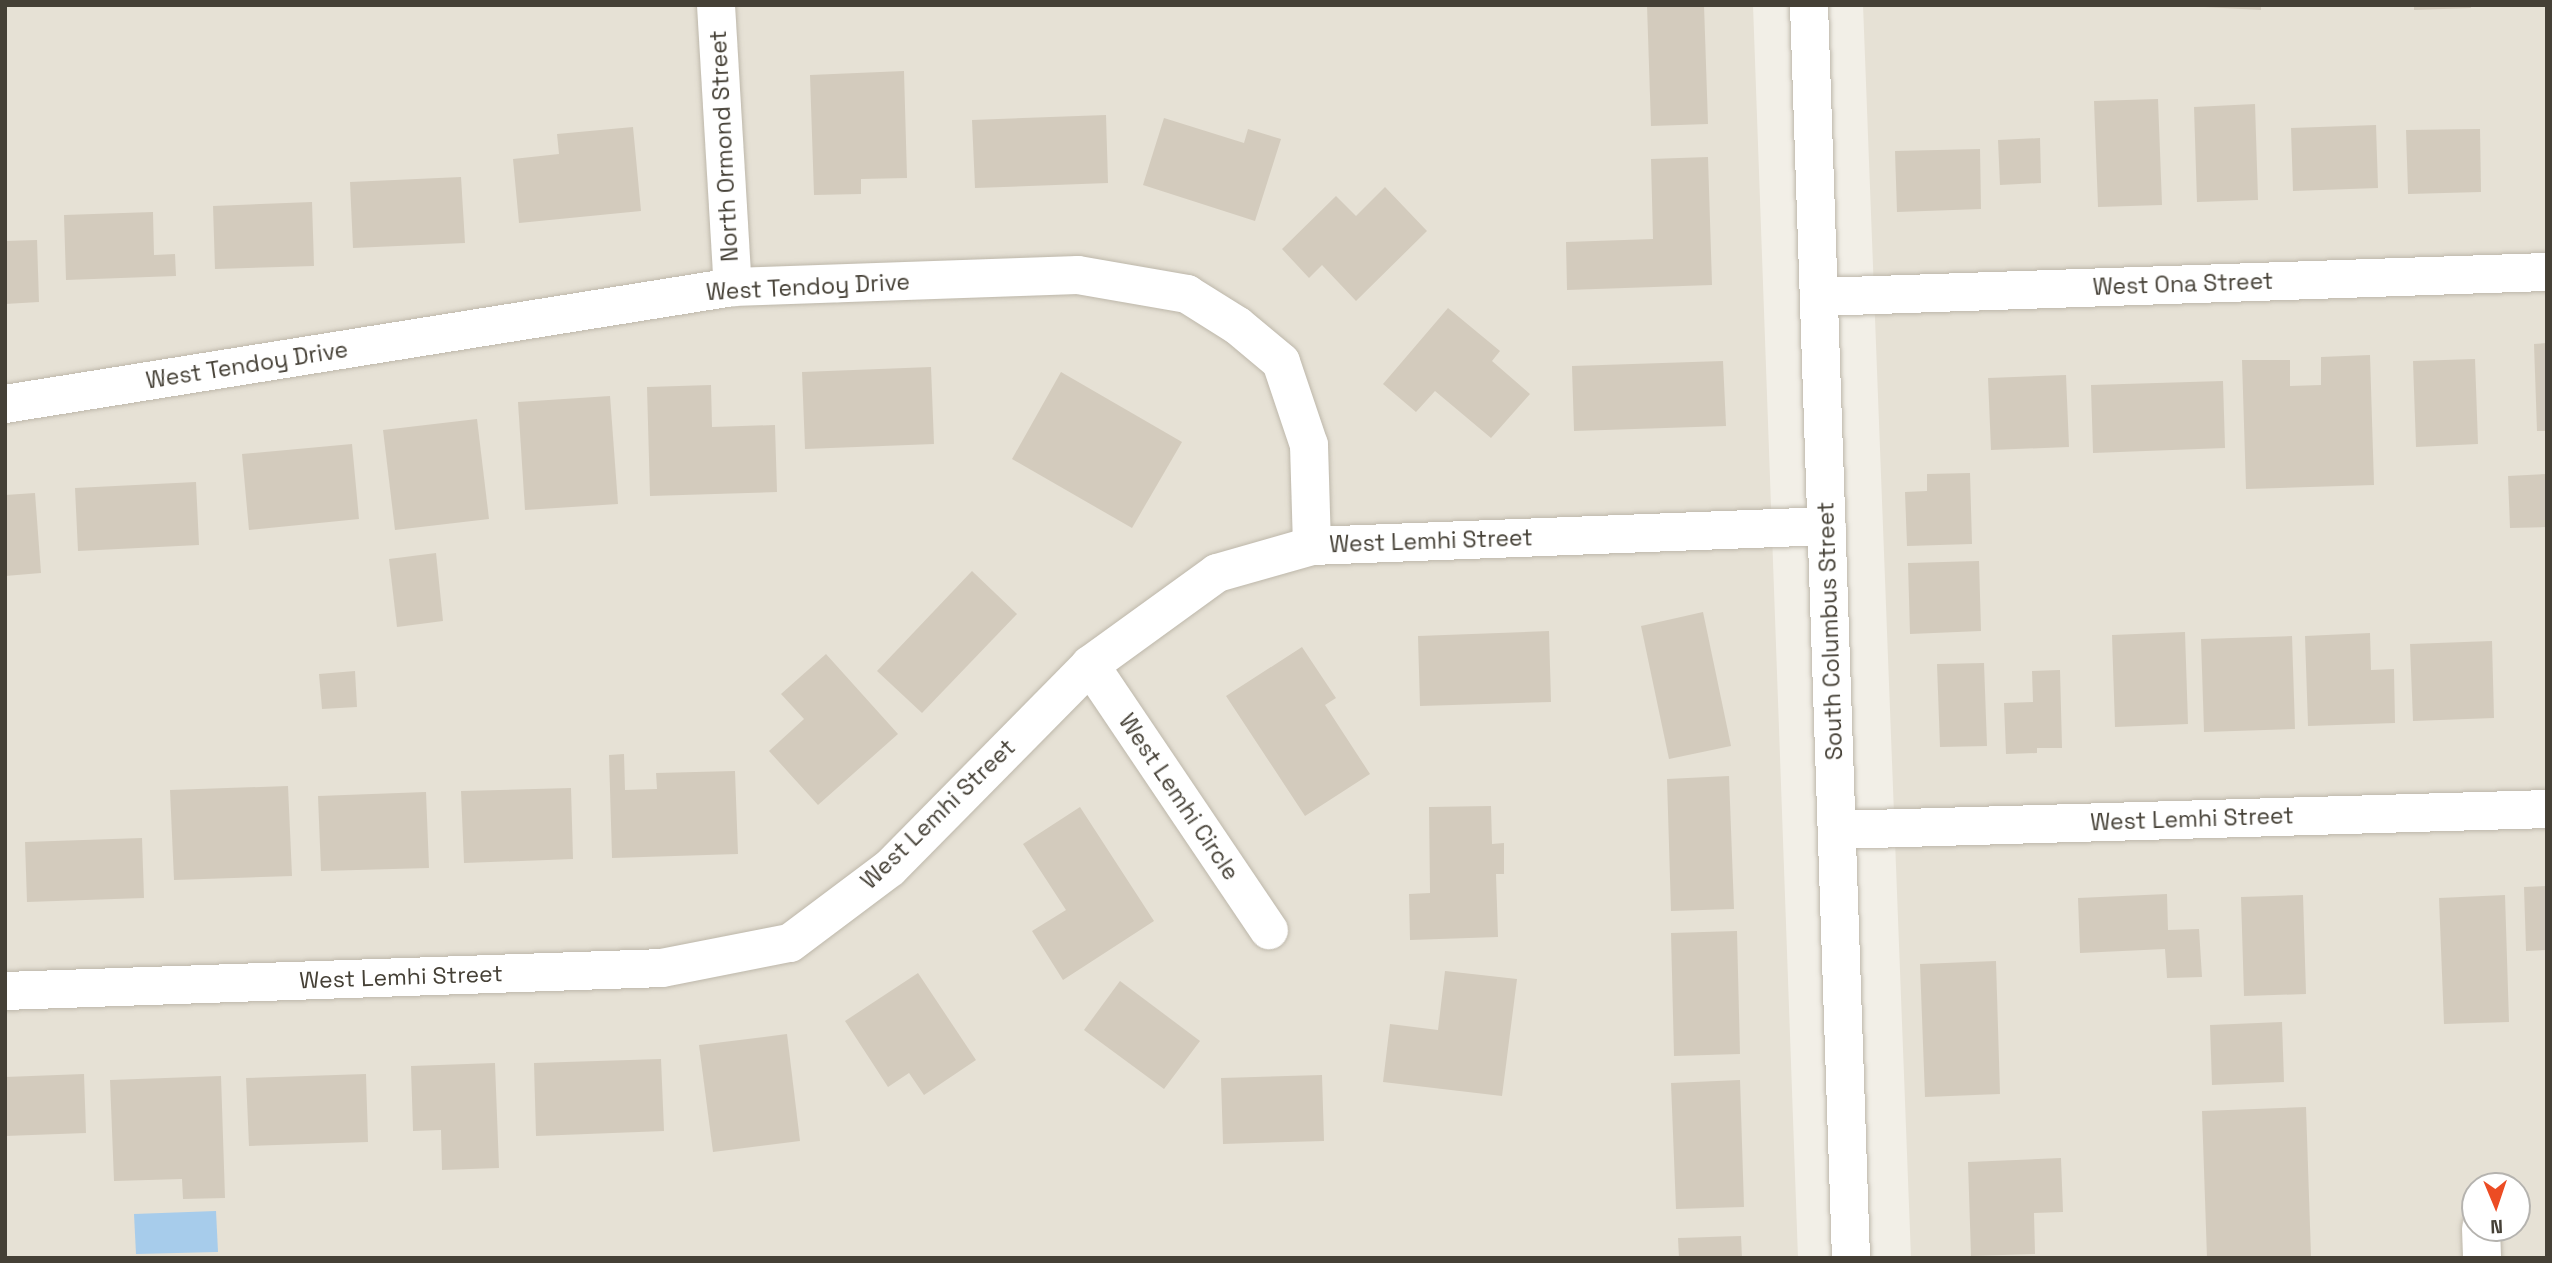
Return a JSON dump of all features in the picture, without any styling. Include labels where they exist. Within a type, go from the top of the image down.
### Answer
[{"type":"street","name":"North Ormond Street","points":[[716,5],[733,287]]},
{"type":"street","name":"South Columbus Street","points":[[1809,5],[1852,1258]]},
{"type":"street","name":"West Ona Street","points":[[1819,297],[2547,272]]},
{"type":"street","name":"West Tendoy Drive","points":[[5,404],[733,287],[1077,275],[1187,294],[1238,326],[1280,362],[1308,445],[1312,546]]},
{"type":"street","name":"West Lemhi Street","points":[[5,991],[662,968],[790,943],[890,868],[1090,664],[1217,573],[1312,546],[1827,526]]},
{"type":"street","name":"West Lemhi Circle","points":[[1090,664],[1269,930]]},
{"type":"street","name":"West Lemhi Street","points":[[1837,830],[2547,809]]},
{"type":"shaded area","points":[[5,5],[1753,5],[1798,1258],[5,1258]]},
{"type":"shaded area","points":[[1863,5],[2547,5],[2547,1258],[1911,1258]]},
{"type":"water","points":[[216,1211],[218,1252],[136,1254],[134,1214]]},
{"type":"building","points":[[1647,5],[1704,5],[1708,124],[1651,126]]},
{"type":"building","points":[[2261,5],[2261,10],[2204,7]]},
{"type":"building","points":[[2414,5],[2471,5],[2471,8],[2414,10]]},
{"type":"building","points":[[904,71],[907,178],[861,179],[861,194],[814,195],[810,75]]},
{"type":"building","points":[[2158,99],[2162,205],[2098,207],[2094,101]]},
{"type":"building","points":[[2255,104],[2258,200],[2197,202],[2194,107]]},
{"type":"building","points":[[1106,115],[1108,183],[975,188],[972,120]]},
{"type":"building","points":[[1164,118],[1244,143],[1248,129],[1281,139],[1255,221],[1143,185]]},
{"type":"building","points":[[2376,125],[2378,188],[2293,191],[2291,128]]},
{"type":"building","points":[[633,127],[641,211],[519,223],[513,159],[559,154],[557,134]]},
{"type":"building","points":[[2480,129],[2481,192],[2408,194],[2406,130]]},
{"type":"building","points":[[2040,138],[2041,183],[2000,185],[1998,140]]},
{"type":"building","points":[[1980,149],[1981,209],[1897,212],[1895,151]]},
{"type":"building","points":[[1708,157],[1712,285],[1567,290],[1566,242],[1653,239],[1651,159]]},
{"type":"building","points":[[461,177],[465,243],[353,248],[350,182]]},
{"type":"building","points":[[1385,187],[1427,231],[1356,301],[1322,265],[1309,278],[1282,249],[1336,196],[1356,216]]},
{"type":"building","points":[[312,202],[314,266],[215,269],[213,206]]},
{"type":"building","points":[[153,212],[154,255],[175,254],[176,276],[66,280],[64,215]]},
{"type":"building","points":[[37,240],[39,302],[5,304],[5,241]]},
{"type":"building","points":[[1448,308],[1500,351],[1492,361],[1530,394],[1491,438],[1435,391],[1416,412],[1383,384]]},
{"type":"building","points":[[2547,343],[2547,431],[2537,431],[2534,344]]},
{"type":"building","points":[[2370,355],[2374,485],[2246,489],[2242,360],[2290,360],[2290,386],[2321,385],[2321,357]]},
{"type":"building","points":[[2475,359],[2478,444],[2416,447],[2413,361]]},
{"type":"building","points":[[1723,361],[1726,426],[1574,431],[1572,366]]},
{"type":"building","points":[[931,367],[934,444],[805,449],[802,372]]},
{"type":"building","points":[[1061,372],[1182,442],[1132,528],[1012,459]]},
{"type":"building","points":[[2066,375],[2069,447],[1991,450],[1988,378]]},
{"type":"building","points":[[2223,381],[2225,448],[2093,453],[2091,385]]},
{"type":"building","points":[[711,385],[712,427],[775,425],[777,492],[650,496],[647,387]]},
{"type":"building","points":[[610,396],[618,504],[525,510],[518,402]]},
{"type":"building","points":[[477,419],[489,519],[395,530],[383,430]]},
{"type":"building","points":[[352,444],[359,519],[249,530],[242,454]]},
{"type":"building","points":[[1970,473],[1972,544],[1907,546],[1905,492],[1927,491],[1927,474]]},
{"type":"building","points":[[2547,474],[2547,527],[2510,528],[2508,476]]},
{"type":"building","points":[[196,482],[199,545],[78,551],[75,488]]},
{"type":"building","points":[[35,493],[41,573],[5,576],[5,495]]},
{"type":"building","points":[[436,553],[443,621],[397,627],[389,559]]},
{"type":"building","points":[[1979,561],[1981,631],[1910,634],[1908,563]]},
{"type":"building","points":[[972,571],[1017,614],[922,713],[877,671]]},
{"type":"building","points":[[1703,612],[1731,746],[1669,759],[1641,626]]},
{"type":"building","points":[[1549,631],[1551,702],[1420,706],[1418,636]]},
{"type":"building","points":[[2185,632],[2188,724],[2115,727],[2112,635]]},
{"type":"building","points":[[2370,633],[2371,670],[2394,669],[2395,723],[2308,726],[2305,636]]},
{"type":"building","points":[[2292,636],[2295,729],[2204,732],[2201,639]]},
{"type":"building","points":[[2492,641],[2494,718],[2413,721],[2410,644]]},
{"type":"building","points":[[1302,647],[1336,698],[1325,705],[1370,774],[1305,816],[1226,696]]},
{"type":"building","points":[[826,654],[898,734],[818,805],[769,751],[804,719],[781,694]]},
{"type":"building","points":[[1984,663],[1987,746],[1940,747],[1937,664]]},
{"type":"building","points":[[2060,670],[2062,748],[2037,748],[2037,753],[2006,754],[2004,703],[2033,702],[2032,671]]},
{"type":"building","points":[[355,671],[357,707],[322,709],[319,674]]},
{"type":"building","points":[[624,754],[625,790],[657,789],[656,773],[735,771],[738,854],[612,858],[609,755]]},
{"type":"building","points":[[1729,776],[1734,909],[1671,911],[1667,779]]},
{"type":"building","points":[[288,786],[292,876],[174,880],[170,790]]},
{"type":"building","points":[[571,788],[573,859],[464,863],[461,791]]},
{"type":"building","points":[[426,792],[429,868],[321,871],[318,796]]},
{"type":"building","points":[[1491,806],[1492,844],[1504,843],[1504,874],[1496,874],[1498,937],[1410,940],[1409,894],[1430,893],[1429,807]]},
{"type":"building","points":[[1080,807],[1154,921],[1063,980],[1032,931],[1066,910],[1023,844]]},
{"type":"building","points":[[142,838],[144,898],[27,902],[25,842]]},
{"type":"building","points":[[2547,886],[2547,950],[2526,951],[2524,887]]},
{"type":"building","points":[[2167,894],[2168,930],[2199,929],[2202,977],[2167,978],[2165,949],[2080,953],[2078,898]]},
{"type":"building","points":[[2303,895],[2306,994],[2244,996],[2241,897]]},
{"type":"building","points":[[2505,895],[2509,1022],[2444,1024],[2439,898]]},
{"type":"building","points":[[1737,931],[1740,1054],[1674,1056],[1671,933]]},
{"type":"building","points":[[1996,961],[2000,1094],[1925,1097],[1920,964]]},
{"type":"building","points":[[1445,971],[1517,979],[1502,1096],[1383,1082],[1390,1024],[1438,1030]]},
{"type":"building","points":[[918,973],[976,1060],[924,1095],[909,1073],[888,1087],[845,1021]]},
{"type":"building","points":[[1120,981],[1200,1041],[1164,1089],[1084,1030]]},
{"type":"building","points":[[2282,1022],[2284,1082],[2212,1085],[2210,1025]]},
{"type":"building","points":[[787,1034],[800,1141],[713,1152],[699,1045]]},
{"type":"building","points":[[661,1059],[664,1131],[536,1136],[534,1063]]},
{"type":"building","points":[[495,1063],[499,1168],[442,1170],[441,1130],[413,1131],[411,1066]]},
{"type":"building","points":[[84,1074],[86,1133],[5,1136],[5,1077]]},
{"type":"building","points":[[366,1074],[368,1142],[249,1146],[246,1078]]},
{"type":"building","points":[[1322,1075],[1324,1141],[1223,1144],[1221,1078]]},
{"type":"building","points":[[221,1076],[225,1198],[183,1199],[182,1179],[114,1181],[110,1080]]},
{"type":"building","points":[[1740,1080],[1744,1207],[1676,1209],[1671,1083]]},
{"type":"building","points":[[2306,1107],[2311,1256],[2207,1258],[2202,1111]]},
{"type":"building","points":[[2061,1158],[2063,1212],[2034,1213],[2035,1254],[1971,1256],[1968,1162]]},
{"type":"building","points":[[1741,1236],[1742,1258],[1679,1258],[1678,1238]]}]
